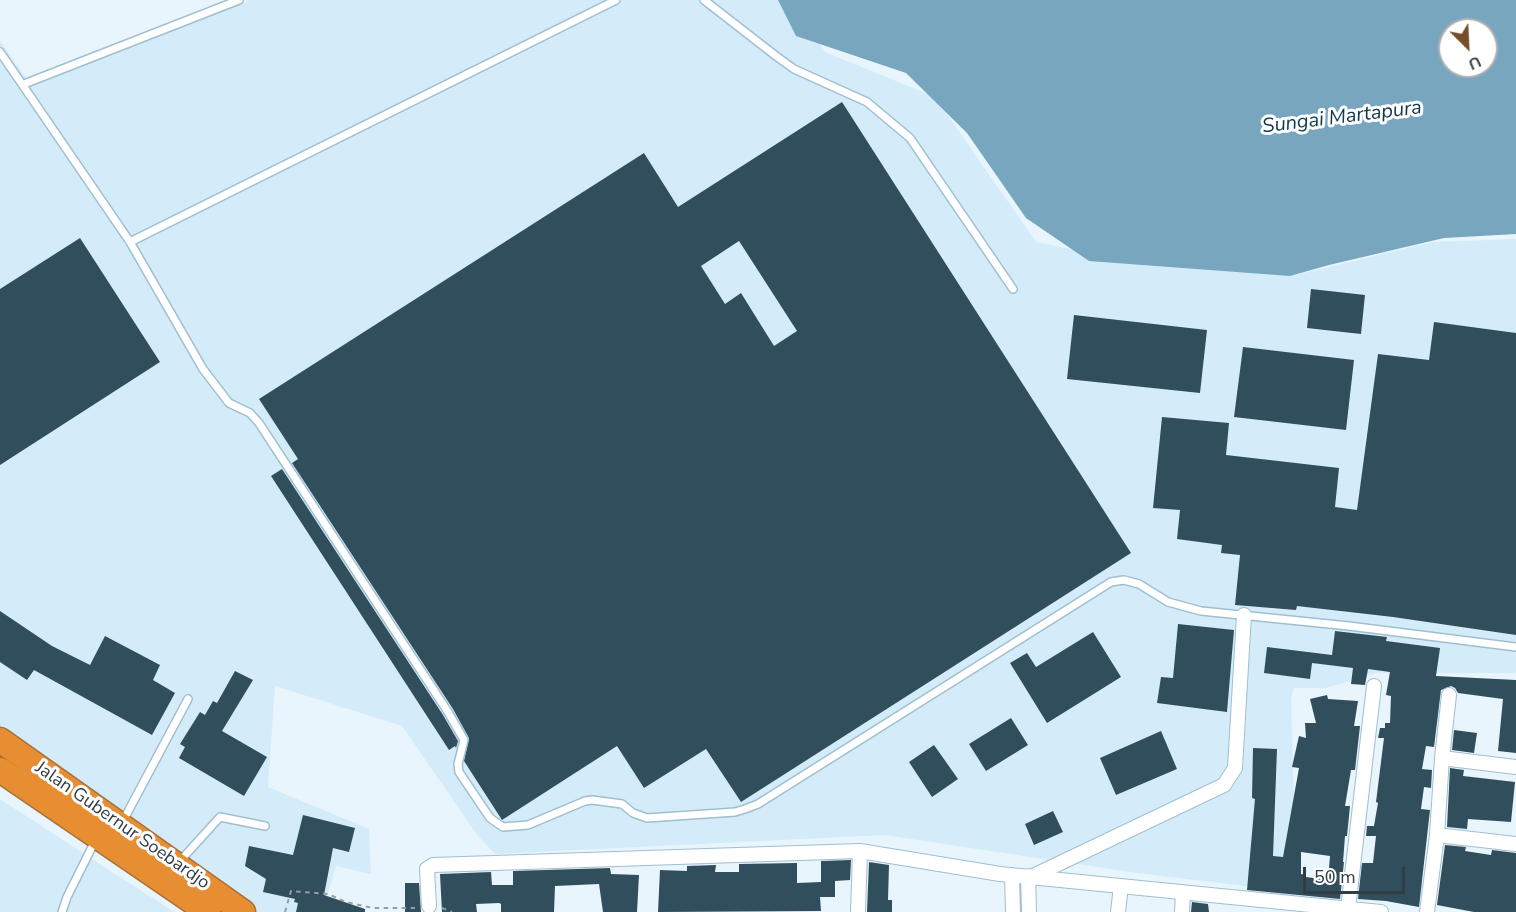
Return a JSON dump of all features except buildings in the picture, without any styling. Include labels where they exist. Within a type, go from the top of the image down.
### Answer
[{"type":"highway","name":"Jalan Gubernur Soebardjo","points":[[0,740],[243,912]]},
{"type":"highway","name":"Jalan Gubernur Soebardjo","points":[[0,770],[208,912]]},
{"type":"highway","points":[[49,804],[64,785]]},
{"type":"street","points":[[1030,877],[1224,785],[1235,768],[1244,615]]},
{"type":"street","points":[[1357,910],[1374,686]]},
{"type":"street","points":[[1427,912],[1437,835],[1449,695]]},
{"type":"street","points":[[1442,758],[1516,767]]},
{"type":"street","points":[[1437,835],[1516,844]]},
{"type":"street","points":[[429,906],[428,869],[433,865],[860,851],[1012,875],[1381,912]]},
{"type":"street","points":[[858,912],[860,851]]},
{"type":"street","points":[[1012,875],[1013,912]]},
{"type":"street","points":[[1029,912],[1030,877]]},
{"type":"street","points":[[1118,912],[1121,886]]},
{"type":"street","points":[[1182,912],[1183,892]]},
{"type":"lane","points":[[24,84],[239,0]]},
{"type":"lane","points":[[130,242],[616,0]]},
{"type":"lane","points":[[704,0],[785,63],[867,102],[904,132],[922,153],[1013,289]]},
{"type":"lane","points":[[0,52],[130,242],[203,369],[229,403],[250,413],[259,423],[464,736],[458,764],[459,771],[490,818],[503,827],[528,825],[592,800],[622,804],[633,813],[647,818],[735,812],[758,804],[1111,582],[1124,580],[1139,584],[1168,602],[1182,607],[1516,647]]},
{"type":"lane","points":[[120,825],[188,699]]},
{"type":"lane","points":[[176,866],[220,817],[265,826]]},
{"type":"lane","points":[[62,912],[67,897],[97,837]]},
{"type":"path","points":[[285,912],[291,891],[328,894],[346,902],[373,908],[408,909],[429,906],[452,912]]},
{"type":"shaded area","points":[[250,0],[792,0],[825,52],[935,97],[1036,242],[1124,260],[1295,275],[1433,242],[1516,239],[1516,673],[1376,673],[1326,688],[1294,688],[1291,699],[1294,804],[1286,891],[1137,873],[884,835],[495,854],[478,836],[402,726],[275,686],[268,787],[369,829],[371,874],[336,866],[322,912],[251,912],[0,736],[0,41],[31,85]]},
{"type":"shaded area","points":[[0,799],[174,912],[0,912]]},
{"type":"water","name":"Sungai Martapura","points":[[778,0],[1516,0],[1516,234],[1444,238],[1290,276],[1089,261],[1026,218],[967,133],[906,73],[796,36]]}]
